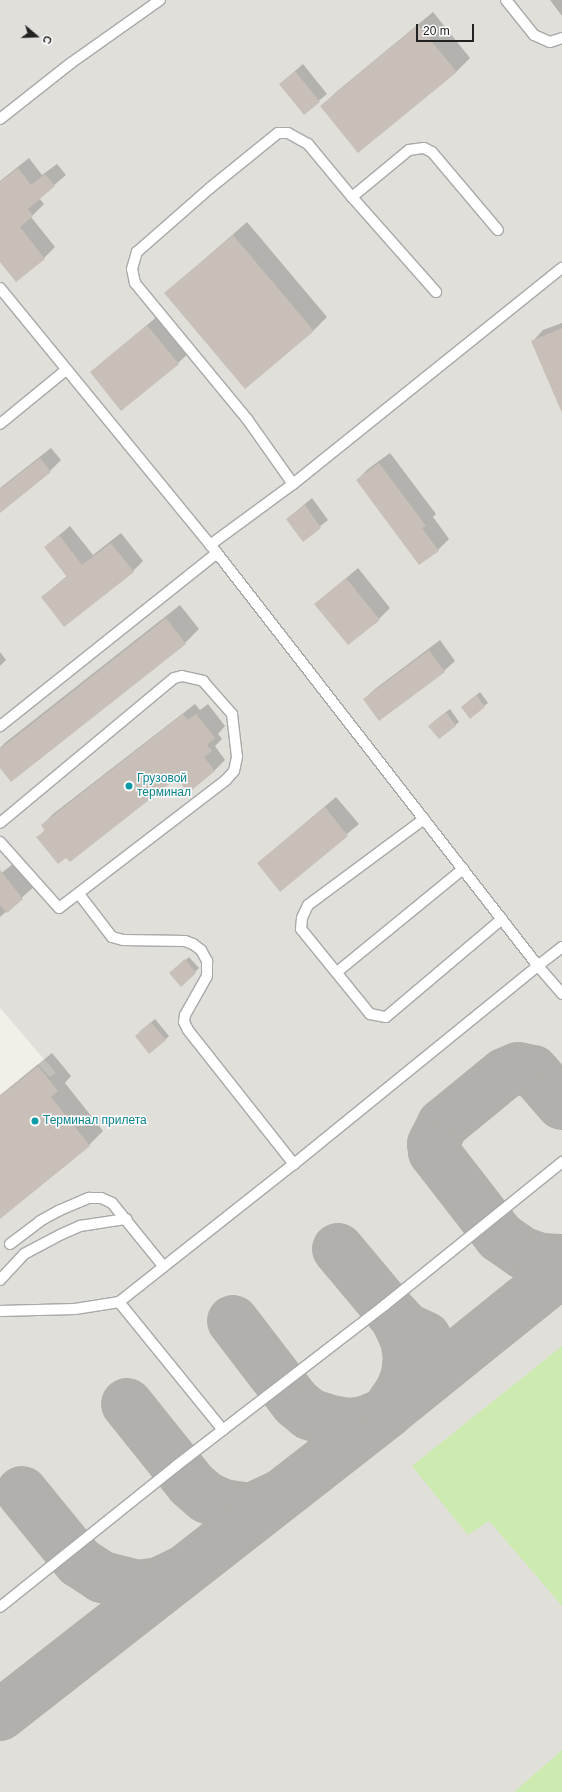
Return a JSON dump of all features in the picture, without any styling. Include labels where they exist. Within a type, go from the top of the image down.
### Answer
[{"type":"lane","points":[[0,119],[71,63],[160,0]]},
{"type":"lane","points":[[506,0],[534,35],[550,42],[562,38]]},
{"type":"lane","points":[[293,484],[247,419],[135,283],[132,270],[137,252],[210,188],[278,133],[288,133],[308,144],[352,197],[436,292]]},
{"type":"lane","points":[[352,197],[409,150],[424,148],[432,152],[498,230]]},
{"type":"lane","points":[[0,726],[293,484],[562,268]]},
{"type":"lane","points":[[0,288],[214,549],[538,966],[562,994]]},
{"type":"lane","points":[[0,424],[66,370]]},
{"type":"lane","points":[[0,823],[164,684],[174,678],[182,676],[203,681],[232,714],[237,757],[234,771],[226,780],[59,908],[0,842]]},
{"type":"lane","points":[[424,819],[308,905],[302,918],[301,929],[370,1014],[386,1017],[502,919]]},
{"type":"lane","points":[[337,972],[463,869]]},
{"type":"lane","points":[[79,894],[112,937],[117,939],[185,941],[193,944],[201,950],[206,961],[207,976],[185,1014],[184,1022],[191,1035],[294,1164]]},
{"type":"lane","points":[[0,1311],[75,1309],[119,1302],[294,1164],[562,947]]},
{"type":"lane","points":[[0,1607],[223,1430],[385,1305],[562,1162]]},
{"type":"lane","points":[[10,1244],[58,1211],[89,1198],[101,1198],[112,1203],[164,1267]]},
{"type":"lane","points":[[0,1280],[24,1254],[62,1234],[80,1226],[126,1219]]},
{"type":"lane","points":[[119,1302],[223,1430]]},
{"type":"shaded area","points":[[0,0],[562,0],[562,1792],[0,1792],[0,1097],[38,1064],[50,1077],[56,1073],[0,1008]]},
{"type":"green space","points":[[562,1346],[562,1606],[489,1521],[468,1535],[412,1466]]},
{"type":"green space","points":[[562,1750],[562,1792],[514,1792]]},
{"type":"building","points":[[418,25],[457,72],[358,153],[320,106]]},
{"type":"building","points":[[295,71],[320,102],[304,115],[279,84]]},
{"type":"building","points":[[18,168],[31,185],[45,174],[55,186],[28,209],[33,216],[20,227],[45,259],[16,282],[0,262],[0,182]]},
{"type":"building","points":[[233,235],[314,331],[245,389],[164,293]]},
{"type":"building","points":[[147,325],[179,364],[121,411],[90,372]]},
{"type":"building","points":[[562,328],[562,413],[531,341]]},
{"type":"building","points":[[40,458],[51,472],[0,513],[0,489]]},
{"type":"building","points":[[379,463],[426,526],[422,528],[439,551],[419,565],[356,480]]},
{"type":"building","points":[[305,505],[321,528],[303,542],[286,519]]},
{"type":"building","points":[[59,535],[82,565],[111,543],[134,572],[64,627],[41,597],[67,577],[44,547]]},
{"type":"building","points":[[346,578],[380,620],[348,645],[314,604]]},
{"type":"building","points":[[166,618],[186,644],[11,782],[0,768],[0,749]]},
{"type":"building","points":[[429,650],[445,672],[379,721],[363,699]]},
{"type":"building","points":[[476,695],[485,707],[470,719],[461,707]]},
{"type":"building","points":[[446,712],[456,726],[439,739],[428,726]]},
{"type":"building","name":"Грузовой терминал","points":[[183,714],[188,720],[196,714],[215,738],[207,745],[212,751],[204,757],[215,771],[188,793],[177,778],[70,862],[66,858],[58,864],[36,837],[45,831],[41,825]]},
{"type":"building","points":[[325,807],[348,836],[280,892],[257,863]]},
{"type":"building","points":[[0,870],[23,899],[7,913],[0,905]]},
{"type":"building","points":[[185,959],[196,973],[181,987],[169,973]]},
{"type":"building","points":[[151,1022],[166,1040],[149,1054],[135,1036]]},
{"type":"building","name":"Терминал прилета","points":[[38,1066],[58,1091],[51,1097],[90,1146],[0,1219],[0,1097]]},
{"type":"taxiway","points":[[562,1104],[533,1071],[518,1068],[504,1074],[443,1124],[433,1144],[434,1152],[500,1237],[523,1253],[541,1259],[562,1260]]},
{"type":"taxiway","points":[[338,1249],[396,1318],[407,1329],[425,1337]]},
{"type":"taxiway","points":[[0,1715],[386,1413],[562,1271]]},
{"type":"taxiway","points":[[233,1321],[296,1403],[309,1414],[330,1421],[350,1424],[365,1422],[386,1413],[401,1391],[407,1375],[409,1357],[406,1340],[396,1318]]},
{"type":"taxiway","points":[[127,1404],[191,1484],[206,1497],[223,1505],[251,1509],[281,1495]]},
{"type":"taxiway","points":[[22,1492],[79,1562],[102,1577],[138,1586],[159,1583],[182,1572]]},
{"type":"place","name":"Грузовой терминал","points":[[129,786]]},
{"type":"place","name":"Терминал прилета","points":[[35,1121]]}]
